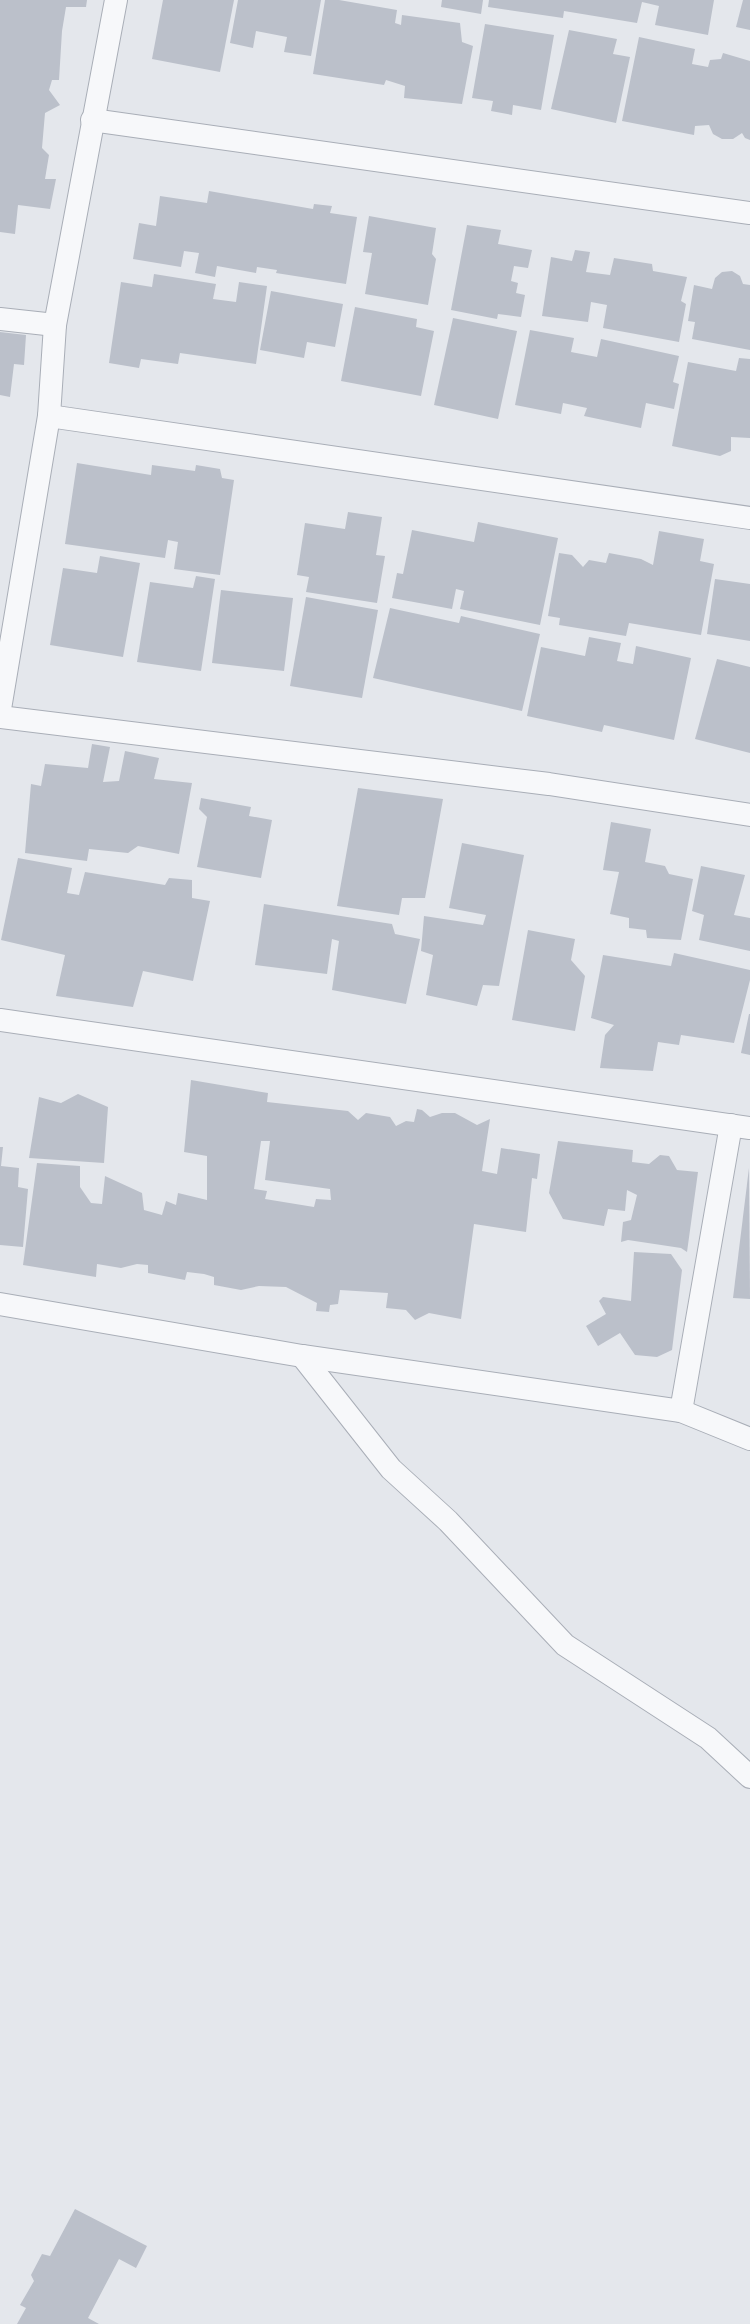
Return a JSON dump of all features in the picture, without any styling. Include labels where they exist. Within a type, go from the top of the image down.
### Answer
[{"type":"street","points":[[0,709],[49,416],[55,325],[92,120],[116,0]]},
{"type":"street","points":[[92,120],[750,213]]},
{"type":"street","points":[[0,318],[55,325]]},
{"type":"street","points":[[49,416],[750,518]]},
{"type":"street","points":[[0,717],[549,784],[750,815]]},
{"type":"street","points":[[0,1020],[741,1126],[681,1411]]},
{"type":"street","points":[[0,1304],[302,1356],[681,1411],[750,1439]]},
{"type":"street","points":[[302,1356],[391,1469],[448,1521],[566,1645],[708,1738],[750,1777]]},
{"type":"building","points":[[0,0],[87,0],[86,7],[66,7],[62,31],[59,80],[52,80],[49,90],[60,105],[45,113],[42,148],[49,155],[45,179],[56,179],[50,209],[18,205],[15,234],[0,232]]},
{"type":"building","points":[[163,0],[234,0],[220,72],[152,59]]},
{"type":"building","points":[[238,0],[321,0],[311,56],[284,52],[287,37],[256,31],[253,48],[230,43]]},
{"type":"building","points":[[325,0],[339,0],[397,10],[395,23],[401,25],[402,15],[460,23],[462,42],[473,46],[462,104],[404,98],[405,86],[386,80],[384,85],[313,74]]},
{"type":"building","points":[[442,0],[483,0],[481,14],[441,7]]},
{"type":"building","points":[[489,0],[714,0],[708,35],[655,25],[659,6],[642,2],[637,23],[564,11],[563,18],[488,7]]},
{"type":"building","points":[[743,0],[750,0],[750,30],[736,27]]},
{"type":"building","points":[[485,24],[554,35],[541,110],[513,105],[512,115],[491,111],[493,101],[472,98]]},
{"type":"building","points":[[569,30],[617,39],[613,54],[630,57],[616,123],[551,109]]},
{"type":"building","points":[[639,37],[695,49],[692,64],[708,67],[710,60],[721,59],[723,53],[750,61],[750,140],[745,138],[742,133],[733,139],[722,139],[713,134],[709,125],[695,126],[694,135],[622,121]]},
{"type":"building","points":[[209,191],[313,209],[314,204],[332,206],[330,213],[357,217],[346,284],[276,273],[277,270],[257,267],[256,273],[217,266],[215,277],[195,273],[199,253],[184,251],[181,267],[133,259],[139,223],[156,226],[160,196],[207,203]]},
{"type":"building","points":[[369,216],[436,228],[432,254],[436,259],[428,305],[365,294],[372,253],[363,252]]},
{"type":"building","points":[[467,225],[501,230],[498,244],[532,250],[528,268],[514,266],[511,281],[518,283],[516,293],[525,295],[521,317],[498,314],[497,319],[451,310]]},
{"type":"building","points":[[575,250],[590,252],[586,272],[610,275],[614,258],[652,264],[653,271],[687,277],[681,301],[686,304],[679,342],[603,328],[607,305],[591,302],[588,322],[542,316],[551,257],[572,261]]},
{"type":"building","points":[[732,271],[740,276],[743,284],[750,285],[750,350],[692,339],[695,322],[688,321],[694,285],[712,289],[715,278],[722,272]]},
{"type":"building","points":[[154,274],[216,284],[213,299],[236,302],[239,282],[267,286],[256,364],[180,353],[178,364],[141,359],[139,368],[109,363],[121,282],[152,287]]},
{"type":"building","points":[[271,291],[343,304],[335,347],[307,342],[304,358],[260,350]]},
{"type":"building","points":[[355,307],[417,319],[416,327],[434,331],[421,396],[341,381]]},
{"type":"building","points":[[453,318],[517,331],[498,419],[434,405]]},
{"type":"building","points":[[530,330],[574,338],[571,352],[597,357],[601,339],[679,356],[673,382],[679,384],[674,409],[646,403],[641,428],[584,416],[587,408],[563,403],[561,414],[515,405]]},
{"type":"building","points":[[0,332],[26,335],[24,365],[14,364],[10,397],[0,395]]},
{"type":"building","points":[[739,358],[750,359],[750,438],[731,437],[731,451],[720,456],[672,446],[688,362],[736,371]]},
{"type":"building","points":[[77,463],[151,475],[152,465],[195,471],[196,465],[220,469],[222,478],[234,480],[220,575],[174,569],[178,542],[168,540],[165,558],[65,544]]},
{"type":"building","points":[[348,512],[382,517],[376,555],[385,556],[377,603],[306,592],[309,577],[297,575],[305,523],[345,529]]},
{"type":"building","points":[[478,522],[558,538],[540,625],[460,609],[464,591],[456,589],[452,609],[392,598],[397,573],[403,574],[412,530],[474,542]]},
{"type":"building","points":[[659,531],[704,539],[700,561],[714,564],[701,635],[629,623],[626,636],[559,625],[560,618],[548,616],[559,553],[572,555],[583,567],[589,560],[606,563],[609,553],[641,559],[653,565]]},
{"type":"building","points":[[100,556],[140,563],[123,657],[50,645],[63,568],[97,573]]},
{"type":"building","points":[[196,576],[215,579],[201,671],[137,662],[150,582],[193,588]]},
{"type":"building","points":[[715,579],[750,584],[750,641],[707,634]]},
{"type":"building","points":[[221,590],[293,598],[284,671],[212,663]]},
{"type":"building","points":[[306,597],[378,610],[362,698],[290,686]]},
{"type":"building","points":[[390,608],[459,623],[461,616],[540,634],[522,711],[373,678]]},
{"type":"building","points":[[589,637],[621,643],[617,661],[633,664],[636,646],[691,658],[674,740],[604,725],[602,732],[527,716],[541,647],[585,656]]},
{"type":"building","points":[[717,659],[750,667],[750,753],[695,739]]},
{"type":"building","points":[[92,744],[110,747],[103,782],[119,781],[125,751],[159,758],[154,779],[192,783],[179,854],[138,846],[128,853],[89,849],[87,861],[25,853],[31,784],[41,786],[45,764],[88,768]]},
{"type":"building","points":[[358,788],[443,799],[425,898],[402,898],[399,915],[337,906]]},
{"type":"building","points":[[201,798],[251,807],[249,816],[272,820],[261,878],[197,867],[207,817],[199,809]]},
{"type":"building","points":[[611,822],[651,829],[645,862],[665,866],[669,874],[693,879],[681,940],[647,938],[646,930],[629,928],[629,918],[610,914],[619,872],[603,870]]},
{"type":"building","points":[[462,843],[524,855],[499,986],[483,985],[477,1006],[426,995],[433,955],[421,951],[424,916],[483,925],[486,915],[449,908]]},
{"type":"building","points":[[18,858],[72,868],[67,893],[79,895],[85,872],[165,885],[169,878],[192,880],[192,898],[210,901],[193,981],[143,971],[133,1007],[56,996],[65,955],[1,940]]},
{"type":"building","points":[[701,866],[745,875],[734,915],[750,918],[750,951],[699,940],[704,915],[692,911]]},
{"type":"building","points":[[264,904],[392,924],[395,934],[420,939],[406,1004],[332,990],[339,941],[332,939],[327,974],[255,965]]},
{"type":"building","points":[[528,930],[575,939],[571,960],[585,976],[575,1031],[512,1020]]},
{"type":"building","points":[[674,953],[750,970],[750,980],[734,1043],[681,1035],[679,1045],[658,1042],[653,1071],[600,1068],[605,1035],[614,1025],[591,1018],[603,955],[671,966]]},
{"type":"building","points":[[750,1014],[750,1055],[741,1053]]},
{"type":"building","points":[[191,1080],[268,1093],[267,1102],[348,1111],[358,1120],[366,1113],[390,1117],[396,1126],[406,1121],[414,1122],[417,1109],[422,1110],[430,1117],[442,1113],[455,1113],[477,1125],[490,1119],[482,1171],[497,1174],[501,1148],[540,1154],[537,1179],[532,1178],[526,1232],[474,1224],[461,1319],[429,1313],[415,1320],[406,1310],[386,1308],[388,1293],[340,1290],[338,1304],[330,1305],[329,1312],[316,1311],[317,1303],[286,1287],[259,1286],[241,1290],[214,1285],[214,1277],[204,1274],[187,1272],[185,1280],[148,1273],[148,1265],[137,1264],[121,1268],[97,1264],[96,1277],[23,1265],[37,1163],[80,1166],[80,1187],[91,1203],[102,1204],[105,1176],[142,1193],[144,1210],[162,1215],[166,1201],[176,1205],[178,1193],[207,1200],[207,1156],[184,1152]],"holes":[[[261,1141],[270,1141],[265,1180],[330,1189],[331,1200],[316,1199],[314,1207],[265,1199],[267,1191],[254,1189]]]},
{"type":"building","points":[[78,1094],[108,1107],[104,1163],[29,1158],[39,1097],[61,1103]]},
{"type":"building","points":[[558,1141],[633,1150],[632,1162],[649,1164],[660,1155],[669,1156],[677,1170],[698,1172],[687,1252],[681,1248],[628,1240],[621,1242],[623,1222],[631,1220],[637,1195],[627,1190],[625,1211],[608,1209],[604,1226],[563,1219],[549,1193]]},
{"type":"building","points":[[0,1147],[3,1147],[1,1166],[19,1168],[18,1187],[28,1189],[23,1247],[0,1245]]},
{"type":"building","points":[[749,1168],[750,1299],[733,1298]]},
{"type":"building","points":[[634,1252],[671,1254],[682,1270],[672,1350],[657,1357],[635,1355],[620,1333],[598,1346],[586,1326],[606,1314],[599,1301],[603,1297],[631,1301]]},
{"type":"building","points":[[75,2209],[147,2246],[136,2268],[119,2259],[88,2318],[99,2324],[17,2324],[26,2308],[20,2305],[34,2281],[31,2275],[42,2254],[50,2256]]}]
